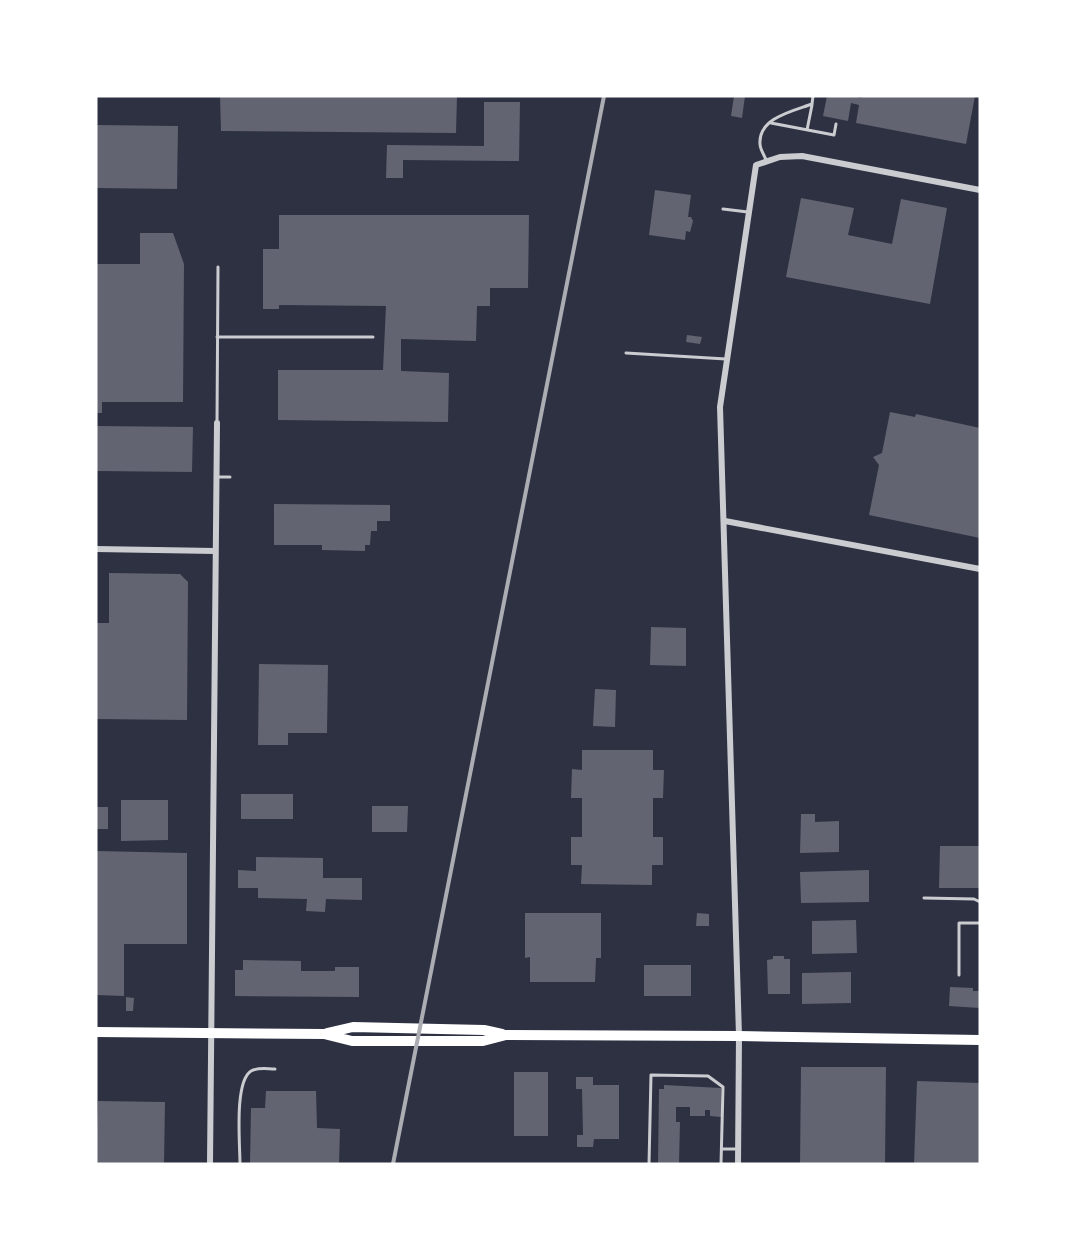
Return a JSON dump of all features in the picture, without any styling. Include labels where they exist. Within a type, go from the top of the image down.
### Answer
[{"type":"main road","points":[[324,1034],[353,1027],[484,1035]]},
{"type":"main road","points":[[96,1032],[324,1034],[352,1041],[484,1035],[980,1040]]},
{"type":"street","points":[[738,1164],[740,1036],[720,407],[756,165],[780,157],[802,156],[980,190]]},
{"type":"street","points":[[210,1164],[217,423]]},
{"type":"street","points":[[725,521],[980,569]]},
{"type":"street","points":[[96,549],[215,551]]},
{"type":"lane","points":[[807,130],[813,96]]},
{"type":"lane","points":[[767,162],[759,145],[762,131],[775,117],[812,104]]},
{"type":"lane","points":[[771,123],[834,135],[836,124]]},
{"type":"lane","points":[[723,209],[749,212]]},
{"type":"lane","points":[[217,423],[218,267]]},
{"type":"lane","points":[[217,337],[373,338]]},
{"type":"lane","points":[[626,353],[728,359]]},
{"type":"lane","points":[[216,477],[230,477]]},
{"type":"lane","points":[[924,898],[974,899],[980,902]]},
{"type":"lane","points":[[959,975],[959,923],[980,923]]},
{"type":"lane","points":[[240,1164],[240,1092],[243,1080],[250,1072],[258,1069],[275,1069]]},
{"type":"lane","points":[[649,1164],[651,1075],[708,1076],[723,1087],[721,1164]]},
{"type":"lane","points":[[721,1149],[738,1149]]},
{"type":"building","points":[[220,96],[457,96],[456,133],[221,131]]},
{"type":"building","points":[[734,96],[745,96],[742,118],[731,116]]},
{"type":"building","points":[[827,96],[861,98],[861,96],[975,96],[966,144],[856,123],[859,105],[851,103],[848,121],[823,116]]},
{"type":"building","points":[[484,102],[520,102],[519,161],[403,160],[403,178],[386,178],[387,145],[484,146]]},
{"type":"building","points":[[97,125],[178,126],[177,189],[97,188]]},
{"type":"building","points":[[655,190],[691,195],[688,217],[691,217],[693,221],[690,232],[686,231],[685,240],[649,235]]},
{"type":"building","points":[[801,198],[854,208],[848,235],[892,244],[901,199],[947,208],[930,304],[786,277]]},
{"type":"building","points":[[279,215],[529,215],[528,288],[490,288],[490,306],[477,306],[476,341],[401,339],[401,371],[449,373],[448,422],[278,420],[278,370],[383,370],[386,306],[279,305],[279,309],[263,309],[263,249],[279,249]]},
{"type":"building","points":[[140,233],[173,233],[184,264],[183,402],[102,402],[102,413],[96,413],[96,264],[140,264]]},
{"type":"building","points":[[687,335],[702,337],[700,344],[686,342]]},
{"type":"building","points":[[890,412],[915,417],[916,414],[980,428],[980,538],[869,515],[879,465],[873,457],[882,453]]},
{"type":"building","points":[[96,426],[193,427],[192,472],[96,471]]},
{"type":"building","points":[[274,504],[390,505],[390,521],[377,521],[377,531],[371,531],[370,545],[365,545],[365,551],[322,550],[322,545],[274,545]]},
{"type":"building","points":[[109,573],[180,574],[188,582],[187,720],[96,719],[96,623],[109,623]]},
{"type":"building","points":[[651,627],[686,628],[686,666],[650,665]]},
{"type":"building","points":[[259,664],[328,665],[327,733],[288,733],[288,745],[258,745]]},
{"type":"building","points":[[595,689],[616,690],[615,727],[593,726]]},
{"type":"building","points":[[582,750],[653,750],[653,770],[664,770],[663,798],[653,798],[653,837],[663,837],[663,865],[652,865],[652,885],[581,884],[582,865],[571,865],[571,837],[582,837],[582,798],[571,798],[572,769],[582,770]]},
{"type":"building","points":[[241,794],[293,794],[293,819],[241,819]]},
{"type":"building","points":[[121,800],[168,800],[168,840],[121,841]]},
{"type":"building","points":[[372,806],[408,806],[407,832],[372,832]]},
{"type":"building","points":[[96,807],[108,807],[108,829],[96,829]]},
{"type":"building","points":[[801,814],[815,814],[815,822],[839,821],[839,852],[800,853]]},
{"type":"building","points":[[940,846],[980,846],[980,888],[939,888]]},
{"type":"building","points":[[96,851],[187,853],[187,944],[124,944],[124,996],[96,995]]},
{"type":"building","points":[[256,857],[323,858],[323,878],[362,878],[362,900],[326,899],[325,912],[306,911],[307,899],[258,898],[258,888],[238,888],[238,870],[256,871]]},
{"type":"building","points":[[869,870],[869,902],[801,903],[800,872]]},
{"type":"building","points":[[525,913],[601,913],[601,958],[596,958],[595,982],[530,982],[530,957],[525,958]]},
{"type":"building","points":[[697,913],[709,914],[709,926],[696,926]]},
{"type":"building","points":[[856,920],[857,953],[812,954],[812,921]]},
{"type":"building","points":[[773,956],[784,956],[784,959],[790,959],[790,994],[768,994],[767,960],[773,959]]},
{"type":"building","points":[[243,960],[301,961],[301,971],[335,971],[335,967],[359,967],[359,997],[235,996],[235,970],[243,970]]},
{"type":"building","points":[[644,965],[691,965],[691,996],[644,996]]},
{"type":"building","points":[[851,972],[851,1003],[802,1004],[802,973]]},
{"type":"building","points":[[950,987],[973,988],[973,991],[980,991],[980,1008],[949,1006]]},
{"type":"building","points":[[126,997],[134,998],[133,1011],[126,1011]]},
{"type":"building","points":[[801,1067],[886,1067],[885,1164],[800,1164]]},
{"type":"building","points":[[514,1072],[548,1072],[548,1136],[514,1136]]},
{"type":"building","points":[[576,1077],[593,1077],[593,1085],[619,1085],[619,1139],[594,1139],[593,1147],[577,1147],[577,1135],[583,1135],[582,1089],[576,1089]]},
{"type":"building","points":[[917,1081],[980,1083],[980,1164],[914,1164]]},
{"type":"building","points":[[664,1085],[721,1088],[721,1117],[710,1116],[710,1110],[705,1110],[705,1116],[690,1116],[690,1107],[676,1107],[676,1122],[680,1122],[679,1164],[658,1164],[659,1089],[664,1089]]},
{"type":"building","points":[[266,1091],[316,1091],[317,1128],[340,1129],[339,1164],[250,1164],[251,1108],[265,1108]]},
{"type":"building","points":[[98,1101],[165,1102],[164,1164],[96,1164]]},
{"type":"railway","points":[[393,1164],[604,96]]}]
